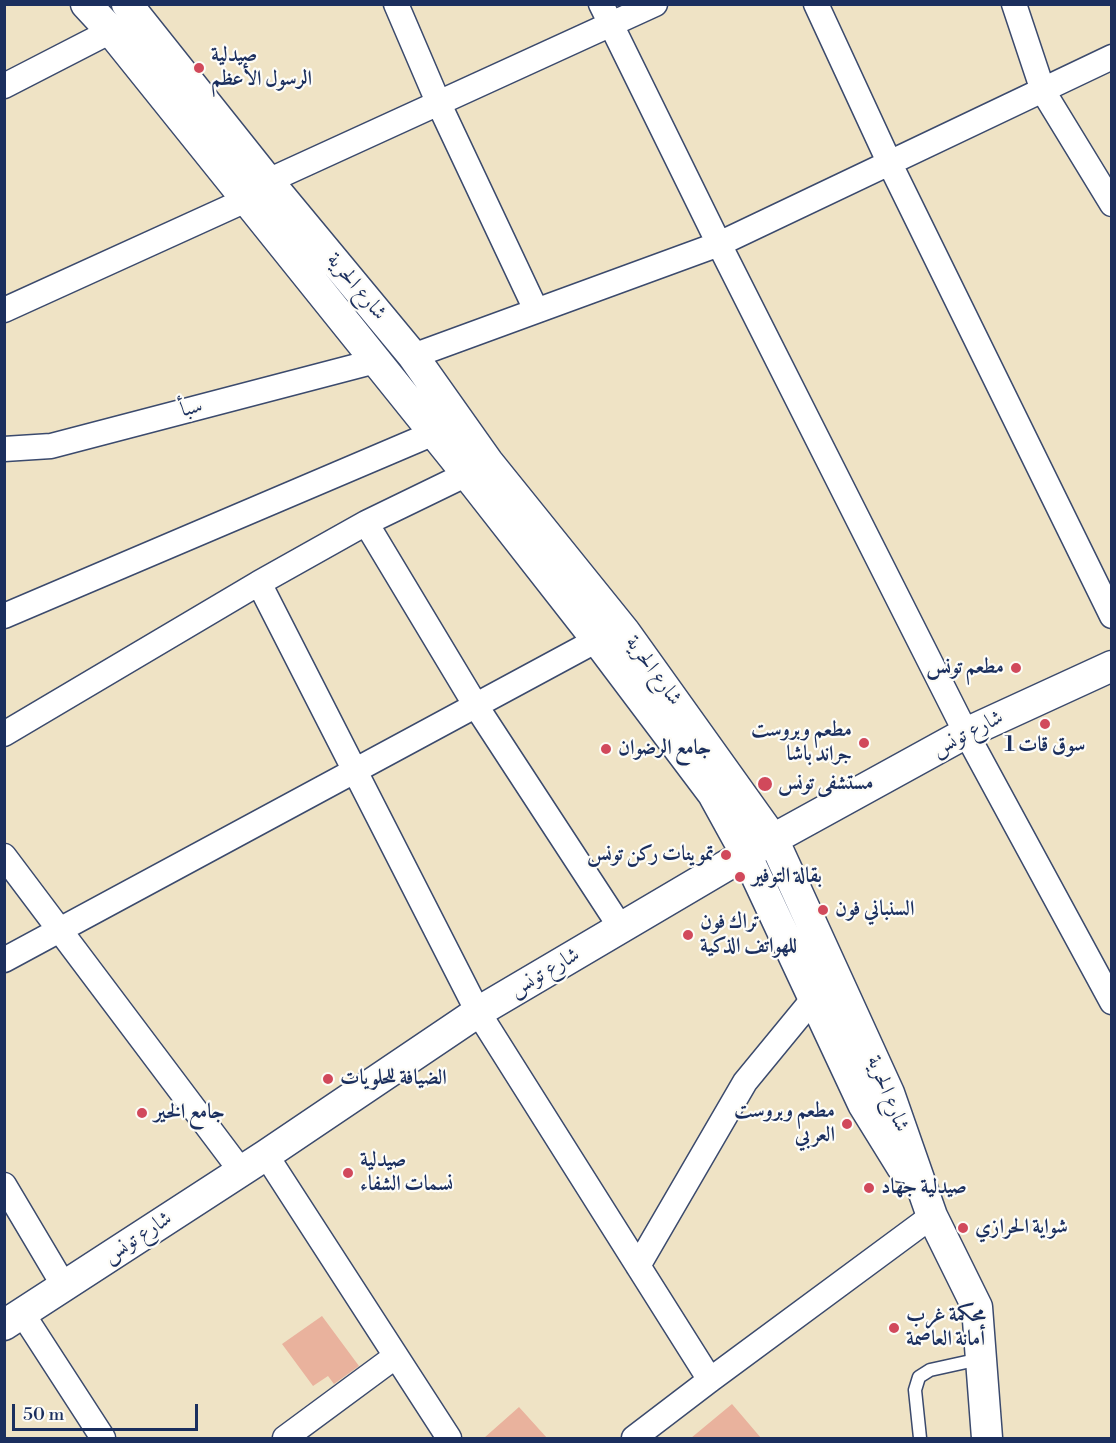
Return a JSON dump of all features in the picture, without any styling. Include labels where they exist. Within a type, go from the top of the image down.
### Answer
[{"type":"street","points":[[86,4],[257,190],[376,361],[597,640],[713,794],[746,854],[863,1104],[932,1216],[634,1438]]},
{"type":"street","points":[[396,4],[438,102],[536,310]]},
{"type":"street","points":[[4,310],[438,102],[606,15],[655,4]]},
{"type":"street","points":[[816,4],[890,164],[1112,616]]},
{"type":"street","points":[[1014,4],[1043,91],[1112,204]]},
{"type":"street","name":"شارع الحرية","points":[[134,6],[257,190],[413,356],[488,462],[625,632],[773,839],[889,1093],[932,1216],[977,1307],[987,1438]]},
{"type":"street","points":[[606,15],[966,733],[1112,1002]]},
{"type":"street","points":[[4,86],[111,32]]},
{"type":"street","points":[[413,356],[719,244],[1112,57]]},
{"type":"street","name":"سبأ","points":[[4,449],[51,446],[376,361]]},
{"type":"street","points":[[4,616],[434,432]]},
{"type":"street","points":[[4,734],[259,583],[366,523],[467,474]]},
{"type":"street","points":[[366,523],[476,706],[621,928]]},
{"type":"street","points":[[259,583],[478,1012],[710,1380]]},
{"type":"street","points":[[4,960],[597,640]]},
{"type":"street","name":"شارع تونس","points":[[13,1319],[266,1155],[478,1012],[746,854],[966,733],[1112,666]]},
{"type":"street","points":[[4,856],[241,1171]]},
{"type":"street","points":[[638,1266],[746,1082],[814,999]]},
{"type":"street","points":[[266,1155],[449,1438]]},
{"type":"street","points":[[4,1185],[11,1213],[64,1286]]},
{"type":"street","points":[[13,1319],[103,1438]]},
{"type":"street","points":[[285,1438],[396,1356]]},
{"type":"lane","points":[[920,1438],[915,1390],[919,1377],[930,1370],[981,1359]]},
{"type":"building","points":[[322,1316],[359,1366],[334,1384],[328,1376],[313,1386],[282,1344]]},
{"type":"building","points":[[732,1404],[761,1438],[691,1438]]},
{"type":"building","points":[[519,1407],[547,1438],[484,1438]]},
{"type":"place","name":"صيدلية الرسول الأعظم","points":[[199,68]]},
{"type":"place","name":"مطعم تونس","points":[[1016,668]]},
{"type":"place","name":"سوق قات 1","points":[[1045,724]]},
{"type":"place","name":"مطعم وبروست جراند باشا","points":[[864,743]]},
{"type":"place","name":"جامع الرضوان","points":[[606,749]]},
{"type":"place","name":"مستشفى تونس","points":[[765,784]]},
{"type":"place","name":"تموينات ركن تونس","points":[[726,855]]},
{"type":"place","name":"بقالة التوفير","points":[[740,877]]},
{"type":"place","name":"السنباني فون","points":[[823,910]]},
{"type":"place","name":"تراك فون للهواتف الذكية","points":[[688,935]]},
{"type":"place","name":"الضيافة للحلويات","points":[[328,1079]]},
{"type":"place","name":"جامع الخير","points":[[142,1113]]},
{"type":"place","name":"مطعم وبروست العربي","points":[[847,1124]]},
{"type":"place","name":"صيدلية نسمات الشفاء","points":[[348,1173]]},
{"type":"place","name":"صيدلية جهاد","points":[[869,1188]]},
{"type":"place","name":"شواية الحرازي","points":[[963,1228]]},
{"type":"place","name":"محكمة غرب أمانة العاصمة","points":[[894,1328]]}]
